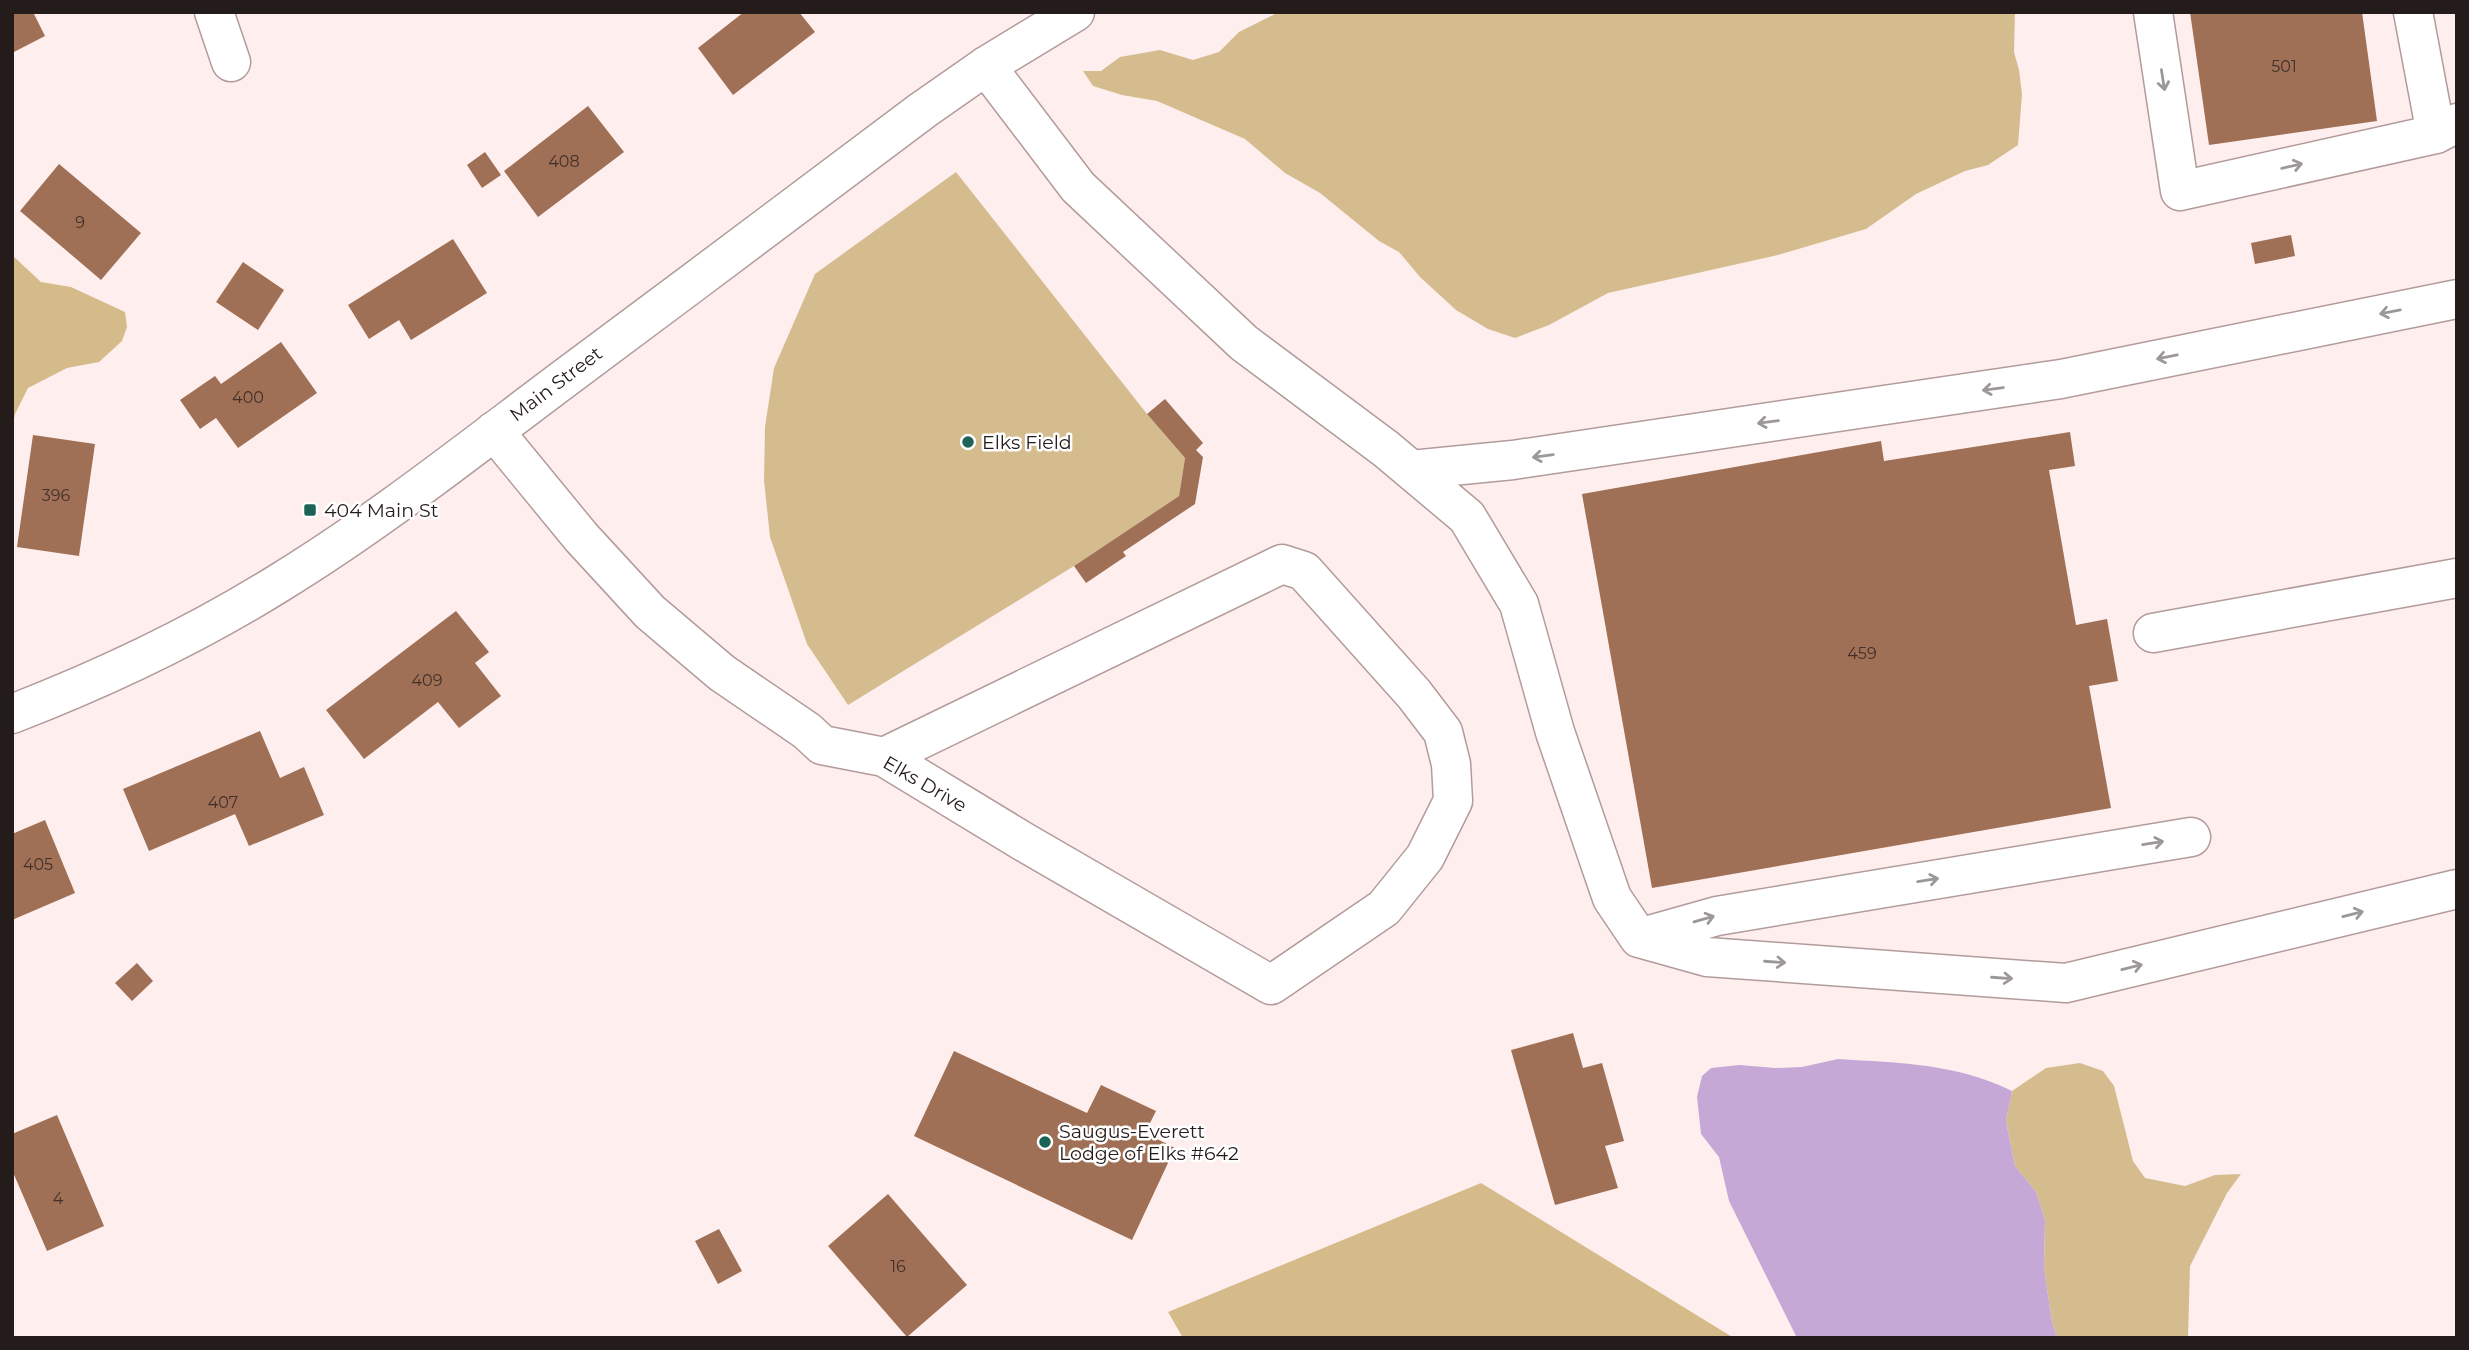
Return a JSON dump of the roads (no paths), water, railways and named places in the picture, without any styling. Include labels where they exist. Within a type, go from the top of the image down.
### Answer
[{"type":"main road","points":[[214,12],[231,62]]},
{"type":"main road","name":"Main Street","points":[[12,714],[147,657],[280,583],[354,534],[986,66],[1075,12]]},
{"type":"main road","points":[[2153,12],[2180,191],[2446,128],[2413,12]]},
{"type":"main road","points":[[986,66],[1078,187],[1244,344],[1385,449],[1467,517],[1519,604],[1555,732],[1612,898],[1639,938],[1707,957],[2066,983],[2457,888]]},
{"type":"main road","points":[[1411,470],[1513,460],[2061,379],[2457,299]]},
{"type":"main road","name":"Elks Drive","points":[[494,431],[581,537],[650,612],[722,673],[807,731],[822,745],[884,757],[1270,985],[1384,908],[1425,857],[1453,801],[1451,764],[1443,732],[1414,694],[1304,571],[1282,564],[884,757]]},
{"type":"main road","points":[[2153,633],[2457,578]]},
{"type":"main road","points":[[1639,938],[1717,916],[2191,837]]},
{"type":"place","name":"Elks Field","points":[[968,442]]},
{"type":"place","name":"404 Main St","points":[[310,510]]},
{"type":"place","name":"Saugus-Everett Lodge of Elks #642","points":[[1045,1142]]}]
